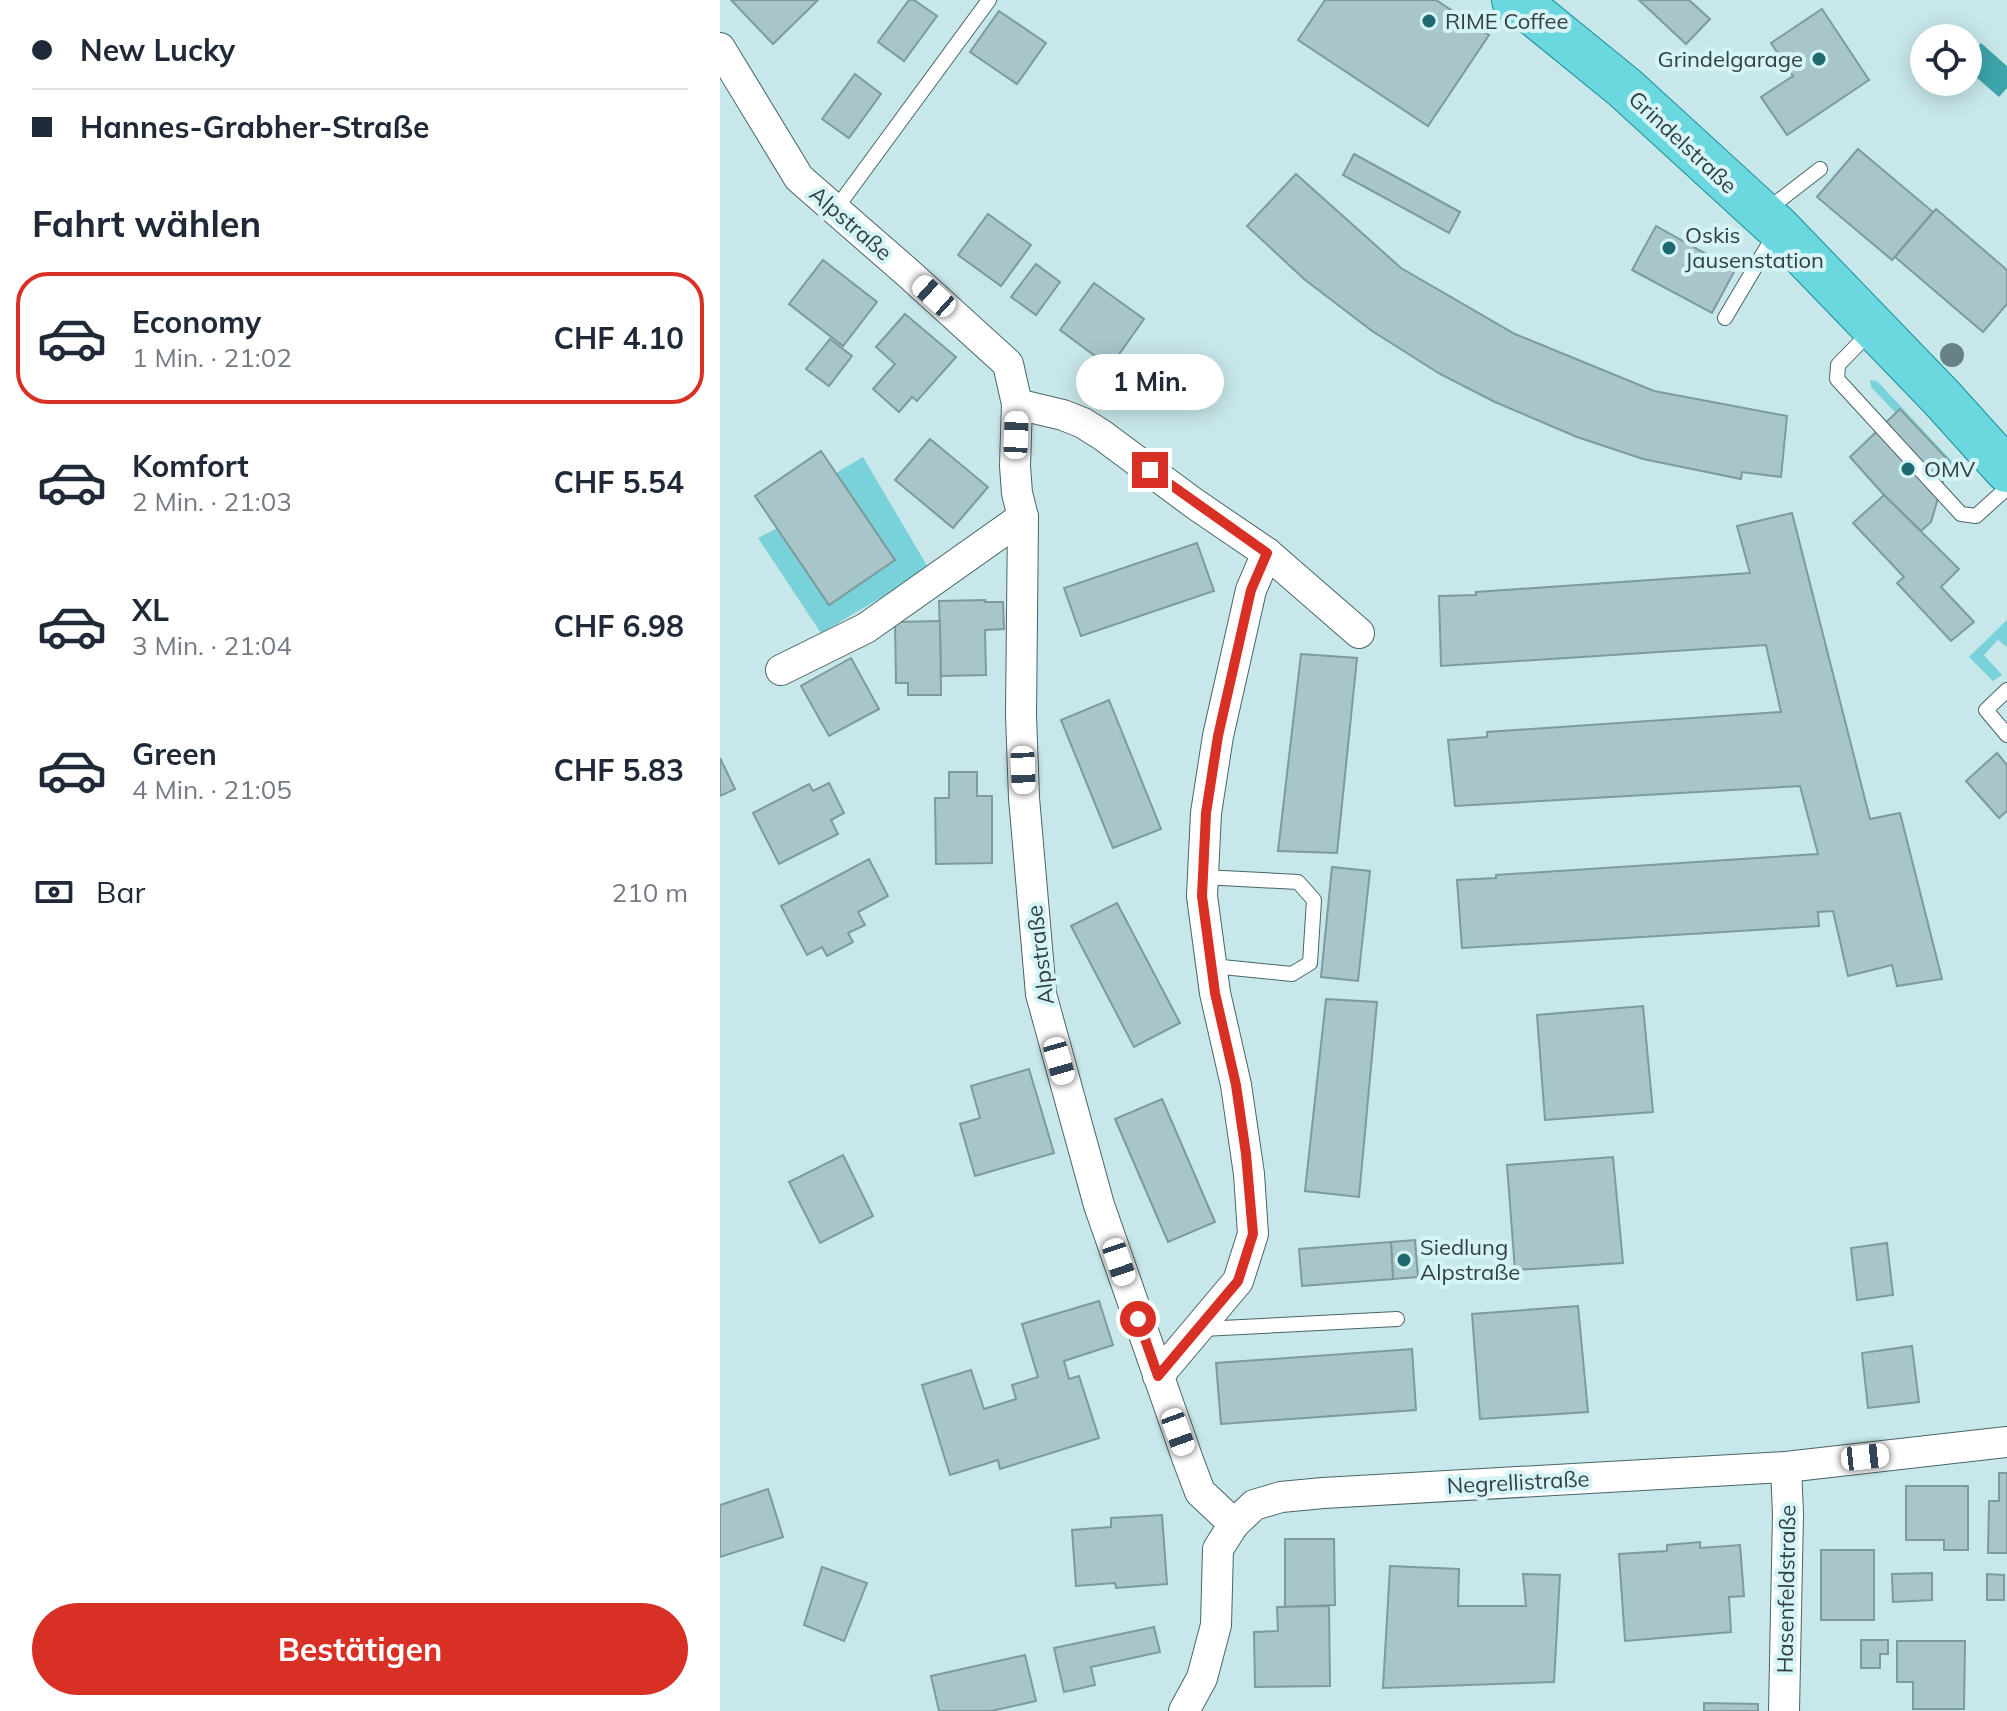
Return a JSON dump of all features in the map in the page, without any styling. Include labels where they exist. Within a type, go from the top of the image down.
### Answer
[{"type":"main road","name":"Grindelstraße","points":[[1525,3],[1625,88],[1770,221],[2007,470]]},
{"type":"street","name":"Alpstraße","points":[[720,48],[799,178],[1008,364],[1017,404],[1015,466],[1023,517],[1021,715],[1041,994],[1099,1205],[1200,1492],[1234,1524]]},
{"type":"street","points":[[1017,404],[1083,423],[1267,553],[1359,633]]},
{"type":"street","points":[[781,670],[866,628],[1023,517]]},
{"type":"street","points":[[1158,1376],[1238,1281],[1253,1234],[1249,1174],[1236,1085],[1215,993],[1202,896],[1206,813],[1218,736],[1251,590],[1267,553]]},
{"type":"street","name":"Negrellistraße","points":[[1234,1524],[1254,1505],[1281,1497],[1786,1467],[2007,1442]]},
{"type":"street","name":"Hasenfeldstraße","points":[[1784,1711],[1786,1467]]},
{"type":"street","points":[[1184,1711],[1202,1678],[1216,1625],[1218,1549],[1234,1524]]},
{"type":"lane","points":[[835,210],[989,0]]},
{"type":"lane","points":[[1725,318],[1770,221],[1820,169]]},
{"type":"lane","points":[[1874,327],[1838,365],[1837,379],[1961,514],[1976,516],[2007,488]]},
{"type":"lane","points":[[2007,690],[1986,710],[2007,735]]},
{"type":"lane","points":[[1203,877],[1298,882],[1314,900],[1310,963],[1292,974],[1212,966]]},
{"type":"lane","points":[[1198,1329],[1397,1319]]},
{"type":"shaded area","points":[[1982,44],[2007,66],[2007,88],[1999,97],[1982,82]]},
{"type":"shaded area","points":[[1870,380],[1877,381],[1961,471],[1961,476],[1955,475],[1871,387]]},
{"type":"shaded area","points":[[863,457],[929,569],[821,633],[758,538],[777,528],[829,605],[894,560],[836,473]]},
{"type":"shaded area","points":[[2007,620],[2007,647],[1998,640],[1984,655],[2002,675],[1993,681],[1969,657]]},
{"type":"building","points":[[731,0],[818,0],[773,44]]},
{"type":"building","points":[[909,0],[914,0],[937,16],[904,61],[878,42]]},
{"type":"building","points":[[1325,0],[1436,0],[1489,35],[1428,126],[1298,40]]},
{"type":"building","points":[[1639,0],[1689,0],[1710,19],[1686,44]]},
{"type":"building","name":"Grindelgarage","points":[[1822,9],[1869,80],[1787,135],[1761,97],[1793,76],[1771,43]]},
{"type":"building","points":[[999,11],[1046,43],[1017,84],[970,52]]},
{"type":"building","points":[[855,74],[881,94],[849,138],[822,119]]},
{"type":"building","points":[[1858,149],[1933,212],[1892,260],[1817,197]]},
{"type":"building","points":[[1354,154],[1460,212],[1449,233],[1343,175]]},
{"type":"building","points":[[1296,174],[1401,268],[1515,334],[1654,391],[1787,416],[1781,477],[1742,472],[1741,479],[1643,459],[1577,437],[1495,402],[1440,374],[1372,331],[1304,279],[1247,226]]},
{"type":"building","points":[[1936,209],[2007,270],[2007,304],[1983,332],[1895,257]]},
{"type":"building","points":[[988,214],[1031,245],[1001,286],[958,255]]},
{"type":"building","name":"Oskis Jausenstation","points":[[1656,226],[1735,270],[1712,313],[1632,270]]},
{"type":"building","points":[[823,260],[877,302],[843,346],[789,304]]},
{"type":"building","points":[[1036,264],[1060,282],[1036,315],[1011,297]]},
{"type":"building","points":[[1094,283],[1144,319],[1110,367],[1060,330]]},
{"type":"building","points":[[905,314],[956,357],[917,401],[912,397],[899,412],[873,389],[895,364],[876,347]]},
{"type":"building","points":[[830,339],[852,356],[829,386],[806,369]]},
{"type":"building","points":[[1900,409],[1949,461],[1931,522],[1921,531],[1850,457]]},
{"type":"building","points":[[930,439],[988,487],[953,528],[895,480]]},
{"type":"building","points":[[821,451],[895,560],[829,605],[755,496]]},
{"type":"building","points":[[1884,495],[1959,569],[1941,587],[1974,622],[1951,641],[1897,583],[1904,577],[1853,523]]},
{"type":"building","points":[[1792,513],[1870,819],[1900,813],[1942,979],[1897,986],[1892,965],[1848,976],[1833,911],[1818,912],[1819,926],[1462,948],[1457,880],[1818,854],[1800,786],[1455,806],[1448,740],[1487,737],[1487,732],[1781,712],[1766,645],[1441,666],[1439,596],[1750,573],[1737,526]]},
{"type":"building","points":[[1197,543],[1214,591],[1081,636],[1064,588]]},
{"type":"building","points":[[939,601],[1003,602],[1004,629],[985,630],[986,675],[941,676]]},
{"type":"building","points":[[940,621],[941,695],[908,695],[908,683],[896,683],[895,622]]},
{"type":"building","points":[[1301,654],[1357,658],[1337,853],[1278,851]]},
{"type":"building","points":[[851,658],[879,709],[829,736],[801,686]]},
{"type":"building","points":[[1109,700],[1161,829],[1113,848],[1061,720]]},
{"type":"building","points":[[1997,753],[2007,765],[2007,811],[1999,818],[1966,781]]},
{"type":"building","points":[[720,758],[735,789],[720,796]]},
{"type":"building","points":[[949,772],[977,772],[977,796],[992,796],[992,863],[936,864],[935,798],[949,798]]},
{"type":"building","points":[[829,783],[844,813],[831,820],[838,834],[779,864],[753,813],[809,784],[813,791]]},
{"type":"building","points":[[869,859],[888,896],[858,912],[865,925],[848,933],[853,942],[827,956],[822,947],[807,955],[781,906]]},
{"type":"building","points":[[1332,867],[1370,871],[1358,981],[1321,977]]},
{"type":"building","points":[[1117,903],[1180,1023],[1134,1047],[1071,926]]},
{"type":"building","points":[[1326,999],[1377,1002],[1359,1197],[1305,1191]]},
{"type":"building","points":[[1643,1006],[1653,1112],[1545,1120],[1537,1015]]},
{"type":"building","points":[[1029,1069],[1054,1153],[975,1176],[960,1124],[980,1118],[971,1086]]},
{"type":"building","points":[[1162,1099],[1215,1222],[1168,1242],[1115,1119]]},
{"type":"building","points":[[843,1155],[873,1216],[820,1243],[789,1182]]},
{"type":"building","points":[[1613,1157],[1623,1263],[1515,1270],[1507,1165]]},
{"type":"building","name":"Siedlung Alpstraße","points":[[1415,1240],[1418,1277],[1393,1279],[1391,1242]]},
{"type":"building","points":[[1391,1242],[1393,1279],[1302,1286],[1299,1249]]},
{"type":"building","points":[[1887,1243],[1893,1295],[1857,1300],[1851,1248]]},
{"type":"building","points":[[1099,1301],[1113,1345],[1064,1361],[1069,1379],[1079,1376],[1099,1438],[1000,1469],[998,1460],[950,1475],[922,1385],[971,1370],[984,1409],[1016,1399],[1012,1385],[1038,1377],[1022,1324]]},
{"type":"building","points":[[1578,1306],[1588,1412],[1480,1419],[1472,1314]]},
{"type":"building","points":[[1912,1346],[1919,1402],[1868,1408],[1862,1353]]},
{"type":"building","points":[[1412,1349],[1416,1410],[1221,1424],[1216,1363]]},
{"type":"building","points":[[1999,1473],[2007,1473],[2007,1553],[1988,1553],[1989,1501],[1999,1501]]},
{"type":"building","points":[[1906,1486],[1968,1486],[1968,1550],[1944,1550],[1944,1540],[1906,1540]]},
{"type":"building","points":[[768,1489],[783,1537],[720,1557],[720,1505]]},
{"type":"building","points":[[1162,1515],[1167,1584],[1116,1588],[1115,1583],[1076,1586],[1072,1530],[1111,1527],[1111,1518]]},
{"type":"building","points":[[1285,1539],[1334,1539],[1335,1605],[1285,1607]]},
{"type":"building","points":[[1700,1542],[1700,1548],[1740,1545],[1744,1596],[1729,1597],[1731,1632],[1625,1641],[1619,1554],[1667,1551],[1667,1545]]},
{"type":"building","points":[[1821,1550],[1874,1550],[1874,1620],[1821,1620]]},
{"type":"building","points":[[1390,1566],[1459,1569],[1458,1606],[1526,1606],[1523,1574],[1560,1575],[1554,1682],[1383,1688]]},
{"type":"building","points":[[822,1567],[867,1583],[844,1641],[804,1625]]},
{"type":"building","points":[[1932,1573],[1932,1600],[1893,1602],[1892,1574]]},
{"type":"building","points":[[1987,1574],[2004,1575],[2004,1600],[1987,1600]]},
{"type":"building","points":[[1329,1606],[1330,1686],[1255,1687],[1254,1632],[1278,1631],[1277,1607]]},
{"type":"building","points":[[1154,1627],[1160,1652],[1091,1667],[1095,1685],[1064,1692],[1054,1648]]},
{"type":"building","points":[[1861,1640],[1888,1640],[1888,1654],[1880,1654],[1880,1668],[1861,1668]]},
{"type":"building","points":[[1897,1641],[1965,1641],[1964,1709],[1913,1709],[1913,1682],[1897,1682]]},
{"type":"building","points":[[1025,1655],[1036,1701],[991,1711],[939,1711],[931,1676]]},
{"type":"building","points":[[1704,1703],[1758,1704],[1758,1711],[1704,1711]]},
{"type":"place","name":"RIME Coffee","points":[[1429,21]]},
{"type":"place","name":"Grindelgarage","points":[[1819,59]]},
{"type":"place","name":"Oskis Jausenstation","points":[[1669,248]]},
{"type":"place","name":"OMV","points":[[1908,469]]},
{"type":"place","name":"Siedlung Alpstraße","points":[[1404,1260]]},
{"type":"route","points":[[1138,1319],[1158,1376],[1238,1281],[1253,1234],[1249,1174],[1236,1085],[1215,993],[1202,896],[1206,813],[1218,736],[1251,590],[1267,553],[1150,470]]}]
